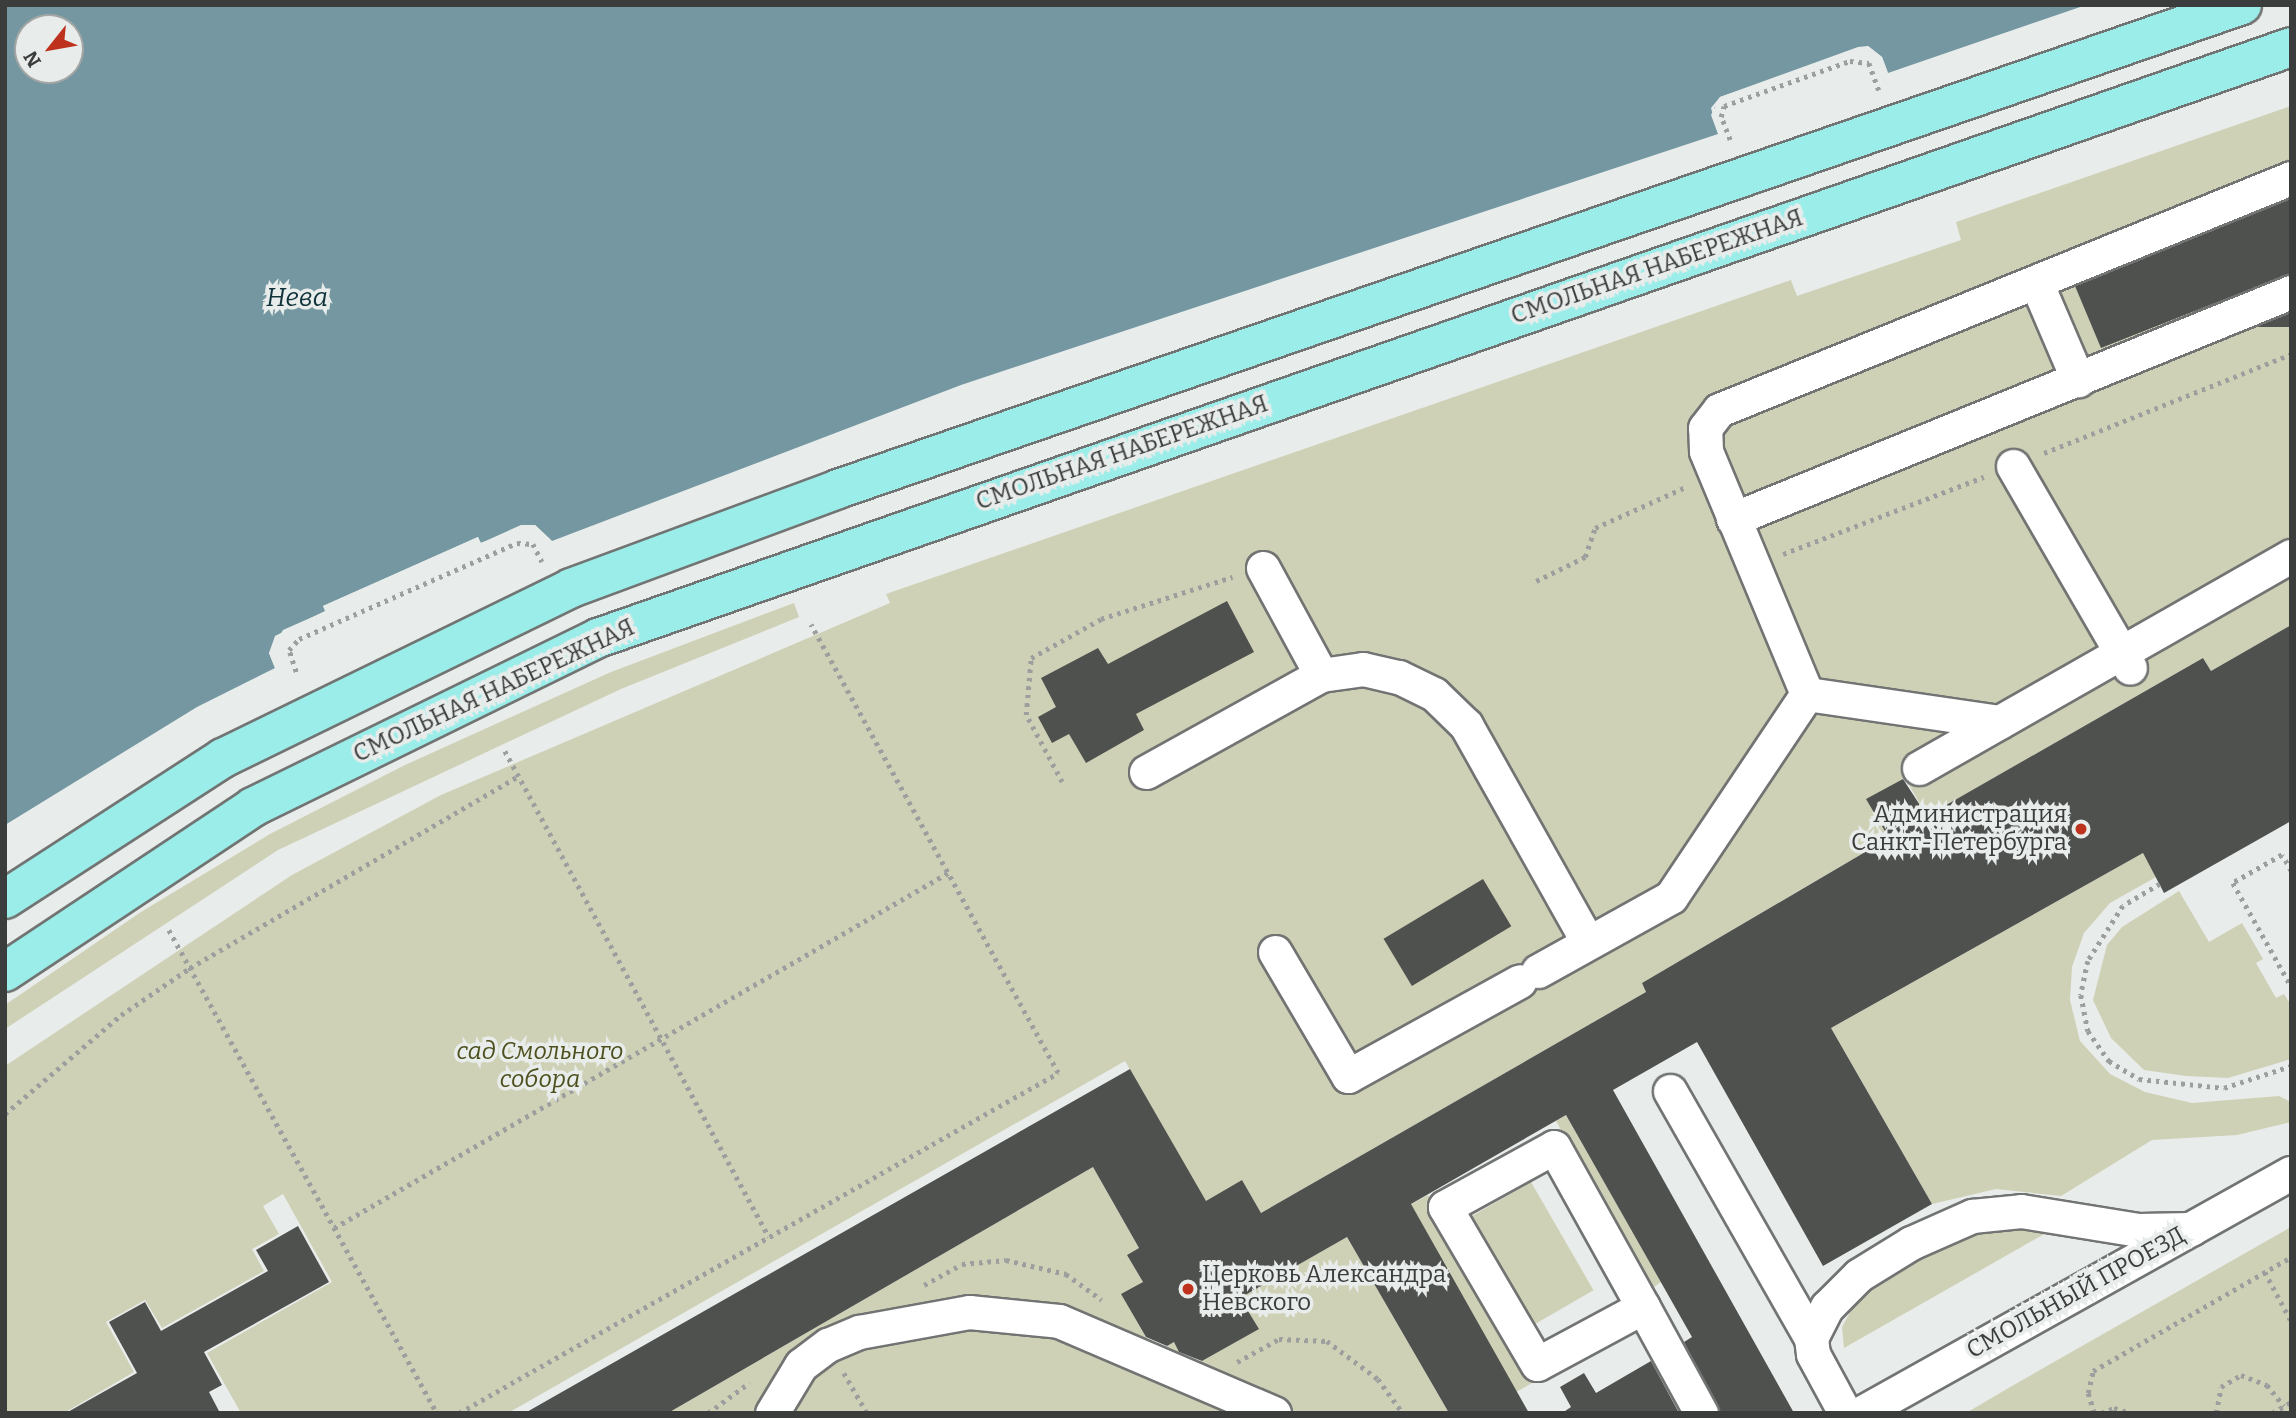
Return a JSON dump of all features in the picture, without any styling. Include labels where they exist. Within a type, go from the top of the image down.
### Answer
[{"type":"main road","points":[[5,899],[223,758],[571,589],[838,489],[2242,5]]},
{"type":"main road","name":"СМОЛЬНАЯ НАБЕРЕЖНАЯ","points":[[5,972],[253,807],[598,638],[2291,47]]},
{"type":"street","points":[[1807,694],[1716,474],[1705,428],[1719,410],[2291,178]]},
{"type":"street","points":[[2036,282],[2078,380]]},
{"type":"street","points":[[1733,519],[2291,292]]},
{"type":"street","points":[[2013,466],[2125,661]]},
{"type":"street","points":[[1919,768],[1999,722],[2125,661],[2291,556]]},
{"type":"street","points":[[1263,568],[1321,675]]},
{"type":"street","points":[[1146,772],[1321,675],[1363,669],[1399,677],[1434,694],[1466,725],[1588,942]]},
{"type":"street","points":[[1807,694],[1999,722]]},
{"type":"street","points":[[1275,952],[1349,1076],[1671,897],[1807,694]]},
{"type":"street","points":[[1670,1091],[1811,1338],[1813,1354],[1845,1413]]},
{"type":"street","points":[[1643,1307],[1537,1364],[1445,1207],[1554,1147],[1643,1307],[1701,1413]]},
{"type":"street","name":"СМОЛЬНЫЙ ПРОЕЗД","points":[[1861,1413],[2291,1173]]},
{"type":"street","points":[[1811,1338],[1826,1307],[1859,1275],[1972,1216],[2021,1211],[2138,1230],[2191,1229]]},
{"type":"street","points":[[772,1413],[801,1365],[828,1345],[859,1332],[969,1312],[1059,1321],[1214,1385],[1274,1413]]},
{"type":"path","points":[[1730,140],[1721,117],[1724,106],[1850,61],[1869,63],[1879,90]]},
{"type":"path","points":[[1536,581],[1586,557],[1595,528],[1716,474]]},
{"type":"path","points":[[296,672],[289,650],[309,635],[517,543],[533,544],[542,562]]},
{"type":"path","points":[[1062,782],[1026,715],[1031,658],[1101,619],[1263,568]]},
{"type":"path","points":[[459,1413],[1058,1073],[811,625]]},
{"type":"path","points":[[505,751],[656,1038],[769,1237]]},
{"type":"path","points":[[5,1114],[121,1015],[190,968],[520,775]]},
{"type":"path","points":[[2291,871],[2282,855],[2233,883],[2291,986]]},
{"type":"path","points":[[334,1228],[656,1038],[947,873]]},
{"type":"path","points":[[2160,884],[2123,906],[2088,961],[2081,995],[2088,1031],[2109,1061],[2139,1079],[2224,1088],[2291,1066]]},
{"type":"path","points":[[169,930],[437,1413]]},
{"type":"path","points":[[2094,1413],[2088,1393],[2093,1371],[2291,1257]]},
{"type":"path","points":[[2265,1272],[2290,1317]]},
{"type":"path","points":[[1214,1385],[1242,1357],[1279,1339],[1327,1340],[1378,1379],[1403,1413]]},
{"type":"path","points":[[2216,1413],[2221,1387],[2241,1375],[2267,1385],[2284,1406]]},
{"type":"path","points":[[2272,1413],[2291,1402]]},
{"type":"path","points":[[2101,1413],[2114,1408],[2130,1413]]},
{"type":"green space","name":"сад Смольного собора","points":[[2291,106],[2291,625],[2211,671],[2203,658],[1917,822],[1910,812],[1920,804],[1905,778],[1867,799],[1882,827],[1894,822],[1899,832],[1642,983],[1646,992],[1261,1213],[1242,1180],[1206,1202],[1125,1061],[508,1413],[241,1413],[207,1353],[332,1282],[283,1194],[263,1206],[279,1234],[252,1249],[264,1271],[162,1328],[145,1300],[106,1322],[134,1372],[64,1413],[5,1413],[5,1066],[292,875],[441,795],[890,603],[886,594],[1791,280],[1797,296],[1961,240],[1956,222]]},
{"type":"green space","points":[[794,603],[799,617],[621,689],[278,850],[5,1029],[5,1005],[141,912],[270,834],[405,765],[611,672]]},
{"type":"green space","points":[[2143,853],[2156,877],[2110,903],[2084,933],[2072,967],[2070,1000],[2080,1041],[2110,1074],[2145,1092],[2192,1103],[2279,1096],[2291,1102],[2291,1122],[2237,1135],[2152,1140],[2061,1196],[1996,1189],[1932,1204],[1831,1028]]},
{"type":"green space","points":[[2179,891],[2209,942],[2242,923],[2263,959],[2256,963],[2276,998],[2284,994],[2291,1005],[2291,1059],[2228,1078],[2186,1076],[2144,1070],[2111,1038],[2093,1000],[2107,945],[2122,927]]},
{"type":"green space","points":[[1566,1115],[1661,1282],[1650,1290],[1556,1121]]},
{"type":"green space","points":[[1093,1167],[1139,1248],[1127,1255],[1143,1282],[1122,1295],[1155,1353],[1174,1342],[1190,1368],[1258,1329],[1240,1298],[1347,1237],[1449,1413],[668,1413]]},
{"type":"green space","points":[[1531,1182],[1594,1290],[1535,1324],[1472,1216]]},
{"type":"green space","points":[[1428,1195],[1532,1383],[1515,1393],[1411,1205]]},
{"type":"green space","points":[[1991,1225],[2053,1229],[1844,1348],[1842,1327],[1862,1290],[1883,1274]]},
{"type":"green space","points":[[2291,1227],[2291,1413],[1966,1413],[2012,1386]]},
{"type":"water","name":"Нева","points":[[5,5],[2086,5],[1888,73],[1882,57],[1868,46],[1858,47],[1720,97],[1711,115],[1718,134],[961,385],[552,541],[535,525],[480,543],[478,537],[323,606],[326,611],[283,630],[269,653],[275,668],[197,707],[5,825]]},
{"type":"pier","points":[[1868,46],[1882,57],[1888,73],[1874,53],[1859,50],[1721,100],[1714,108],[1718,134],[1711,108],[1720,97]]},
{"type":"pier","points":[[521,525],[535,525],[552,541],[534,528],[481,547],[476,541],[328,608],[327,614],[278,638],[275,668],[269,653],[275,636],[325,611],[323,606],[478,537],[481,543]]},
{"type":"building","points":[[2291,199],[2291,273],[2101,348],[2075,286]]},
{"type":"building","points":[[2207,313],[2291,313],[2291,327],[2207,327]]},
{"type":"building","points":[[1227,601],[1254,652],[1136,714],[1144,730],[1086,763],[1069,734],[1052,743],[1038,717],[1056,707],[1041,678],[1098,648],[1108,664]]},
{"type":"building","points":[[2291,625],[2291,821],[2164,893],[2143,853],[1831,1028],[1932,1204],[1823,1266],[1697,1042],[1613,1090],[1794,1413],[1720,1413],[1684,1342],[1692,1337],[1566,1115],[1411,1204],[1529,1413],[1449,1413],[1347,1237],[1240,1298],[1259,1329],[1202,1361],[1179,1352],[1174,1342],[1167,1346],[1146,1337],[1121,1294],[1143,1282],[1127,1255],[1139,1248],[1093,1167],[668,1413],[525,1413],[1130,1069],[1206,1201],[1242,1180],[1261,1213],[1646,992],[1642,983],[1889,838],[1866,799],[1903,779],[1927,816],[2203,658],[2211,671]]},
{"type":"building","points":[[1483,879],[1511,926],[1412,986],[1384,939]]},
{"type":"building","points":[[298,1226],[329,1282],[204,1352],[222,1385],[209,1392],[220,1413],[66,1413],[137,1373],[109,1322],[145,1302],[161,1331],[268,1271],[256,1250]]},
{"type":"building","points":[[1651,1361],[1679,1413],[1562,1413],[1571,1407],[1560,1387],[1584,1373],[1596,1393]]},
{"type":"place","name":"Администрация Санкт-Петербурга","points":[[2081,829]]},
{"type":"place","name":"Церковь Александра Невского","points":[[1188,1289]]}]
